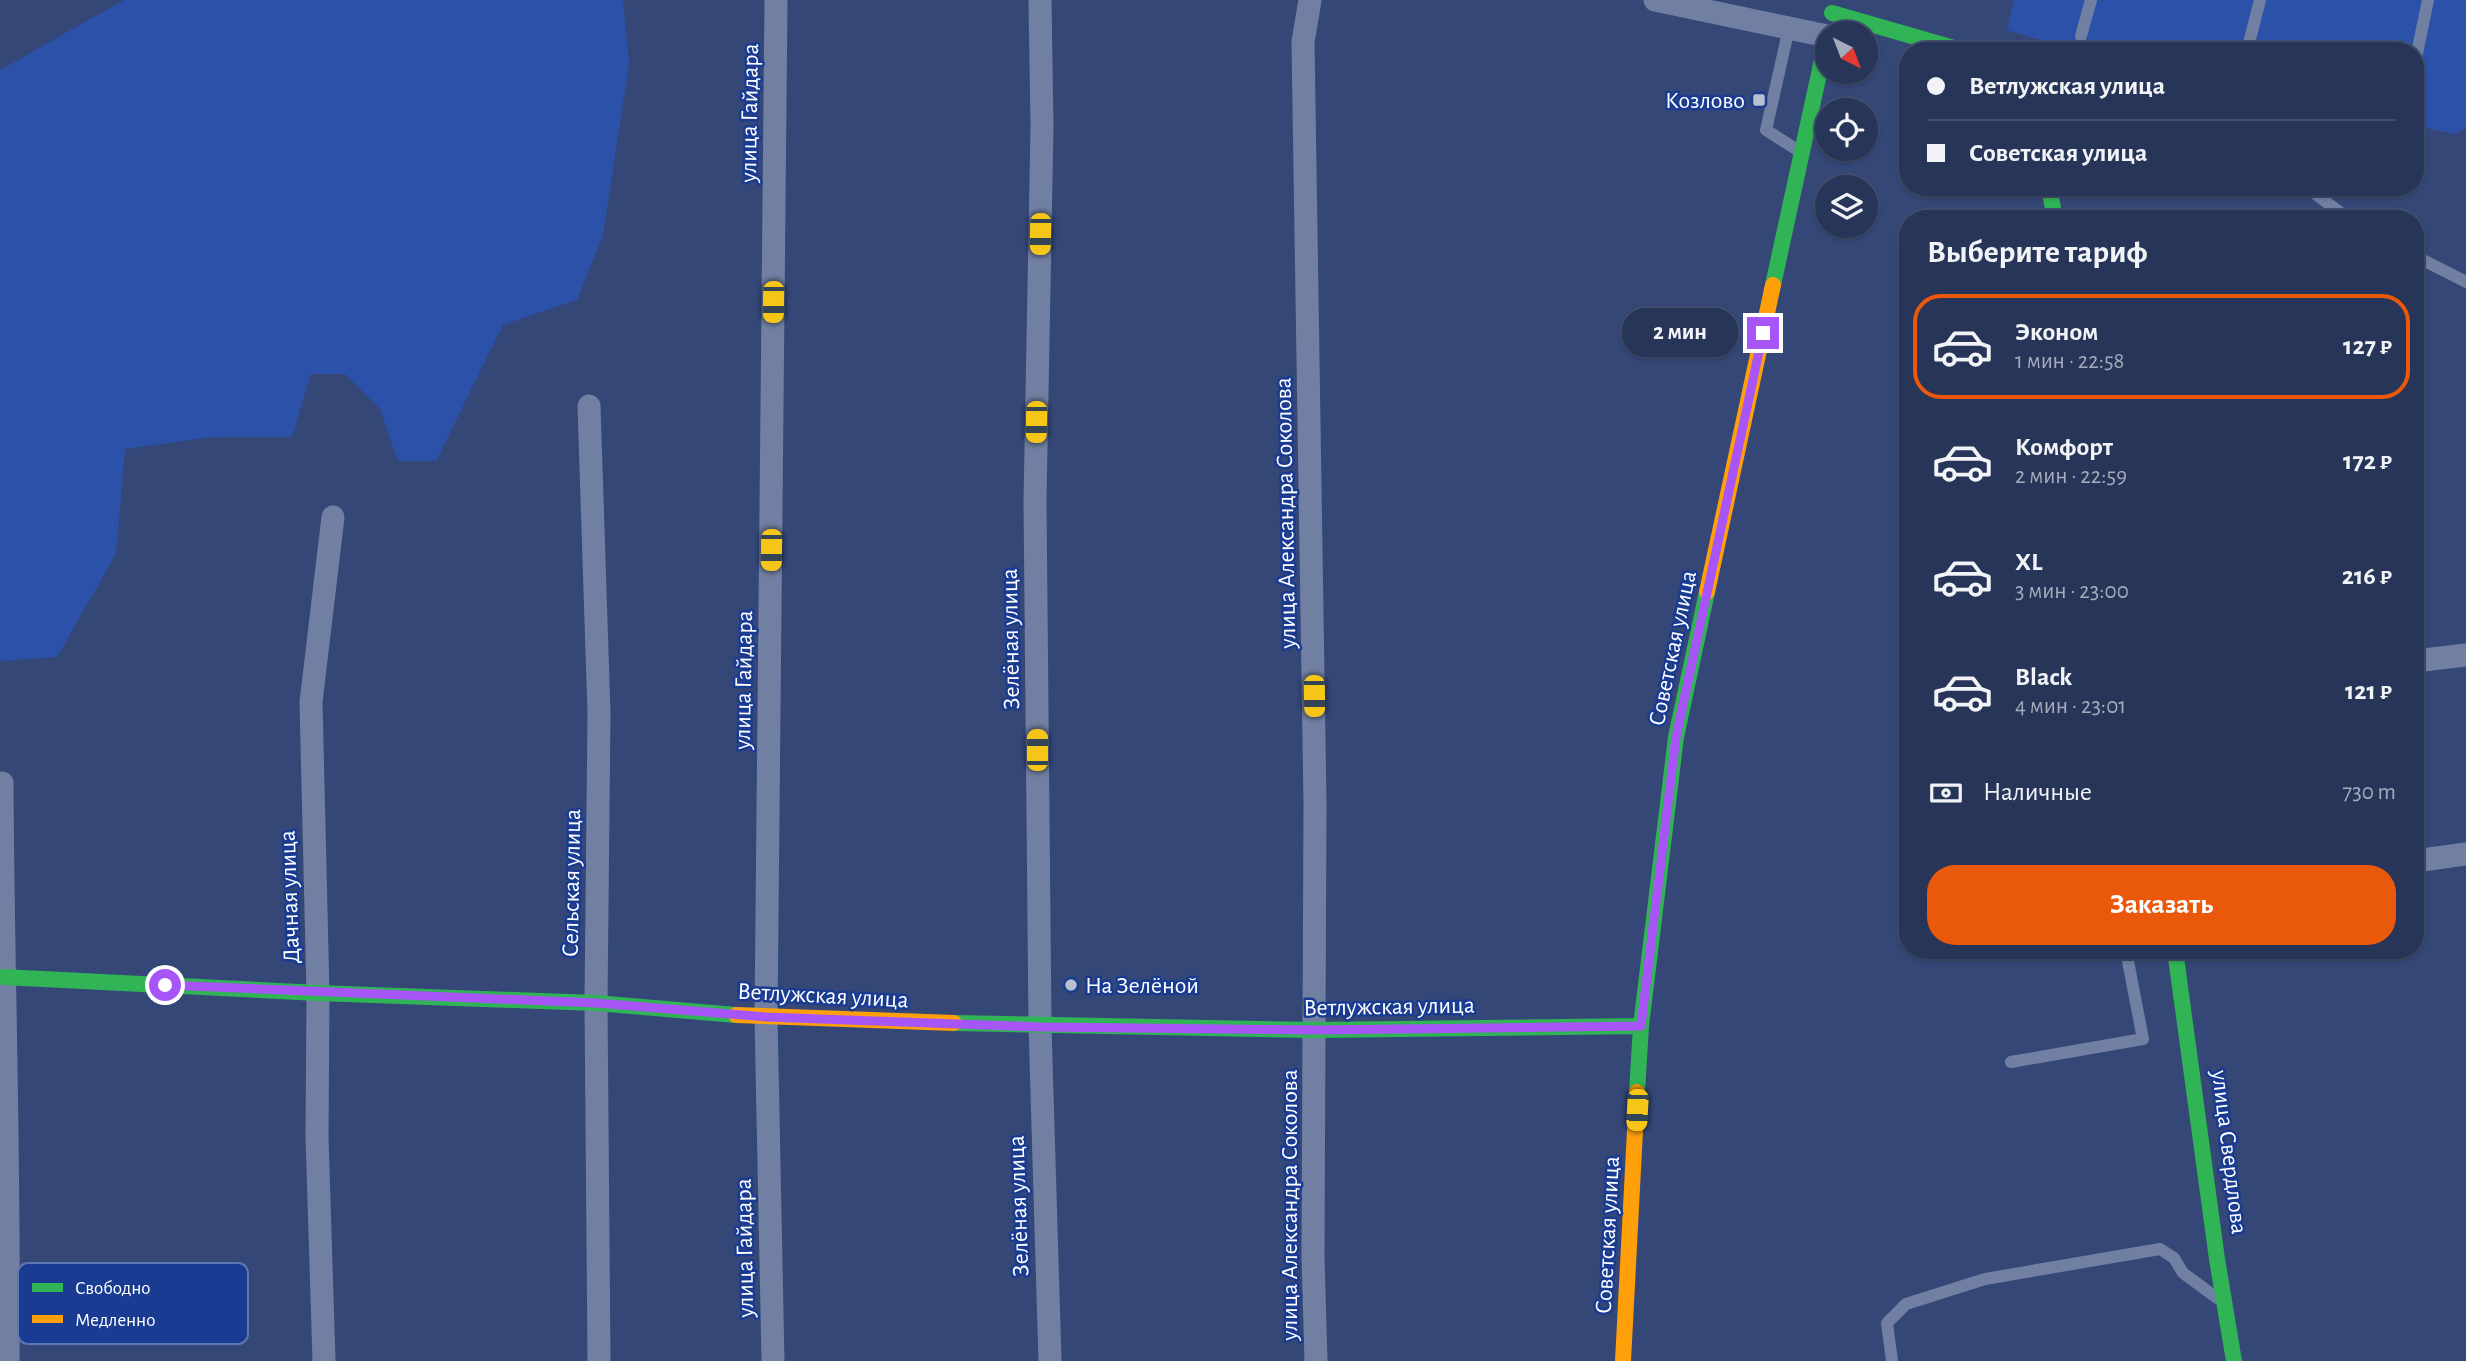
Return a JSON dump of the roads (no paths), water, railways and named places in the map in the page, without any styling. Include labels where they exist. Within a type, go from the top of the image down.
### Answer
[{"type":"street","name":"улица Гайдара","points":[[772,1361],[766,1017],[776,0]]},
{"type":"street","name":"Зелёная улица","points":[[1040,0],[1042,126],[1035,501],[1040,1027],[1049,1361]]},
{"type":"street","name":"улица Александра Соколова","points":[[1310,0],[1303,42],[1315,804],[1313,1257],[1316,1361]]},
{"type":"street","points":[[1655,0],[1815,34]]},
{"type":"street","points":[[1831,6],[1937,42]]},
{"type":"street","name":"Советская улица","points":[[1623,1361],[1641,1026],[1676,737],[1817,84]]},
{"type":"street","name":"Сельская улица","points":[[589,406],[599,713],[596,1003],[599,1361]]},
{"type":"street","name":"Дачная улица","points":[[324,1361],[317,1137],[318,993],[311,702],[333,517]]},
{"type":"street","points":[[2424,660],[2466,655]]},
{"type":"street","points":[[2,783],[2,977],[9,1218],[8,1361]]},
{"type":"street","points":[[2424,860],[2466,854]]},
{"type":"street","name":"улица Свердлова","points":[[2175,959],[2188,1032],[2223,1303],[2234,1361]]},
{"type":"street","name":"Ветлужская улица","points":[[2,977],[318,993],[596,1003],[766,1017],[1040,1027],[1315,1030],[1641,1026]]},
{"type":"lane","points":[[2081,36],[2091,0]]},
{"type":"lane","points":[[2249,42],[2260,0]]},
{"type":"lane","points":[[2419,42],[2428,0]]},
{"type":"lane","points":[[1788,28],[1766,130],[1802,153]]},
{"type":"lane","points":[[2318,196],[2337,210]]},
{"type":"lane","points":[[2424,261],[2466,282]]},
{"type":"lane","points":[[2011,1062],[2143,1039],[2128,959]]},
{"type":"lane","points":[[1892,1361],[1887,1323],[1906,1304],[1985,1279],[2160,1249],[2174,1258],[2183,1273],[2223,1303]]},
{"type":"place","name":"Козлово","points":[[1759,100]]},
{"type":"place","name":"На Зелёной","points":[[1071,985]]}]
